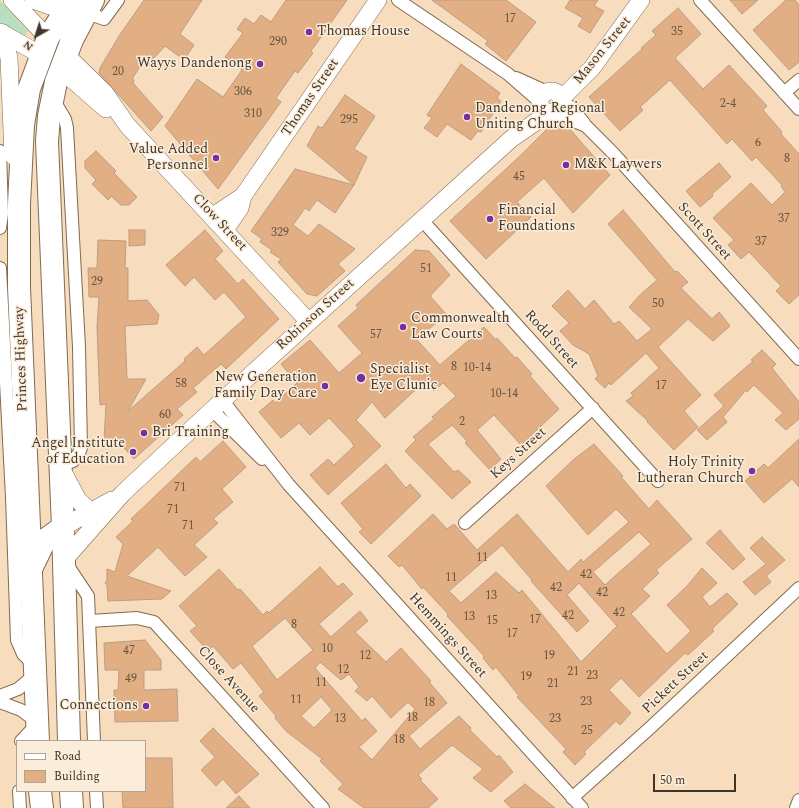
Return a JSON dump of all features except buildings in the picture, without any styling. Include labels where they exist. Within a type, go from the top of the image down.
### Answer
[{"type":"highway","name":"Princes Highway","points":[[37,729],[20,304],[19,204],[23,125],[27,100],[44,46],[79,6]]},
{"type":"highway","points":[[69,740],[63,527],[52,289],[47,134],[52,98],[79,6]]},
{"type":"highway","name":"Clow Street","points":[[44,46],[63,63]]},
{"type":"highway","points":[[20,304],[35,284],[43,284],[52,289]]},
{"type":"highway","points":[[27,492],[36,499],[45,498],[60,473]]},
{"type":"highway","points":[[30,572],[45,540],[63,527]]},
{"type":"highway","points":[[40,792],[42,808]]},
{"type":"highway","points":[[71,792],[72,808]]},
{"type":"street","name":"Clow Street","points":[[12,0],[44,46]]},
{"type":"street","points":[[33,0],[50,6],[79,6],[90,14],[104,19],[118,0]]},
{"type":"street","name":"Thomas Street","points":[[225,230],[240,208],[243,196],[378,0]]},
{"type":"street","name":"Scott Street","points":[[398,0],[551,102],[572,108],[586,126],[613,153],[799,359]]},
{"type":"street","name":"Mason Street","points":[[587,61],[635,0]]},
{"type":"street","name":"Mason Street","points":[[551,102],[592,68],[642,0]]},
{"type":"street","points":[[700,0],[799,109]]},
{"type":"street","name":"Clow Street","points":[[1,32],[44,46]]},
{"type":"street","points":[[1,32],[12,153],[19,204]]},
{"type":"street","name":"Robinson Street","points":[[64,560],[123,494],[217,405],[551,102],[587,61]]},
{"type":"street","name":"Clow Street","points":[[63,63],[104,108],[127,124],[309,322]]},
{"type":"street","points":[[784,93],[799,80]]},
{"type":"street","points":[[52,98],[66,121],[67,128],[79,347],[81,432],[80,452],[60,473],[78,500],[91,512]]},
{"type":"street","points":[[0,151],[2,214],[0,228]]},
{"type":"street","name":"Thomas Street","points":[[213,216],[243,196]]},
{"type":"street","name":"Rodd Street","points":[[421,219],[658,481]]},
{"type":"street","name":"Princes Highway","points":[[0,268],[12,497],[17,640],[23,654],[35,670]]},
{"type":"street","name":"Hemmings Street","points":[[217,405],[239,438],[289,485],[582,808]]},
{"type":"street","name":"Keys Street","points":[[465,523],[593,408]]},
{"type":"street","name":"Robinson Street","points":[[63,527],[123,494]]},
{"type":"street","points":[[64,560],[87,593],[90,621],[94,740]]},
{"type":"street","name":"Pickett Street","points":[[572,798],[651,727],[799,588]]},
{"type":"street","name":"Close Avenue","points":[[90,621],[137,618],[154,622],[323,808]]},
{"type":"street","points":[[0,696],[18,689],[35,670]]},
{"type":"street","points":[[0,702],[21,710],[37,729],[22,740]]},
{"type":"street","points":[[19,792],[20,808]]},
{"type":"street","points":[[96,792],[97,808]]},
{"type":"street","points":[[796,808],[799,800]]},
{"type":"green space","points":[[0,1],[28,31],[24,37],[0,25]]},
{"type":"place","name":"Thomas House","points":[[309,32]]},
{"type":"place","name":"Wayys Dandenong","points":[[260,64]]},
{"type":"place","name":"Dandenong Regional Uniting Church","points":[[467,117]]},
{"type":"place","name":"Value Added Personnel","points":[[216,158]]},
{"type":"place","name":"M&K Laywers","points":[[566,165]]},
{"type":"place","name":"Financial Foundations","points":[[490,219]]},
{"type":"place","name":"Commonwealth Law Courts","points":[[403,327]]},
{"type":"place","name":"Specialist Eye Clunic","points":[[361,378]]},
{"type":"place","name":"New Generation Family Day Care","points":[[325,386]]},
{"type":"place","name":"Bri Training","points":[[144,433]]},
{"type":"place","name":"Angel Institute of Education","points":[[133,452]]},
{"type":"place","name":"Holy Trinity Lutheran Church","points":[[752,471]]},
{"type":"place","name":"Connections","points":[[146,706]]}]
